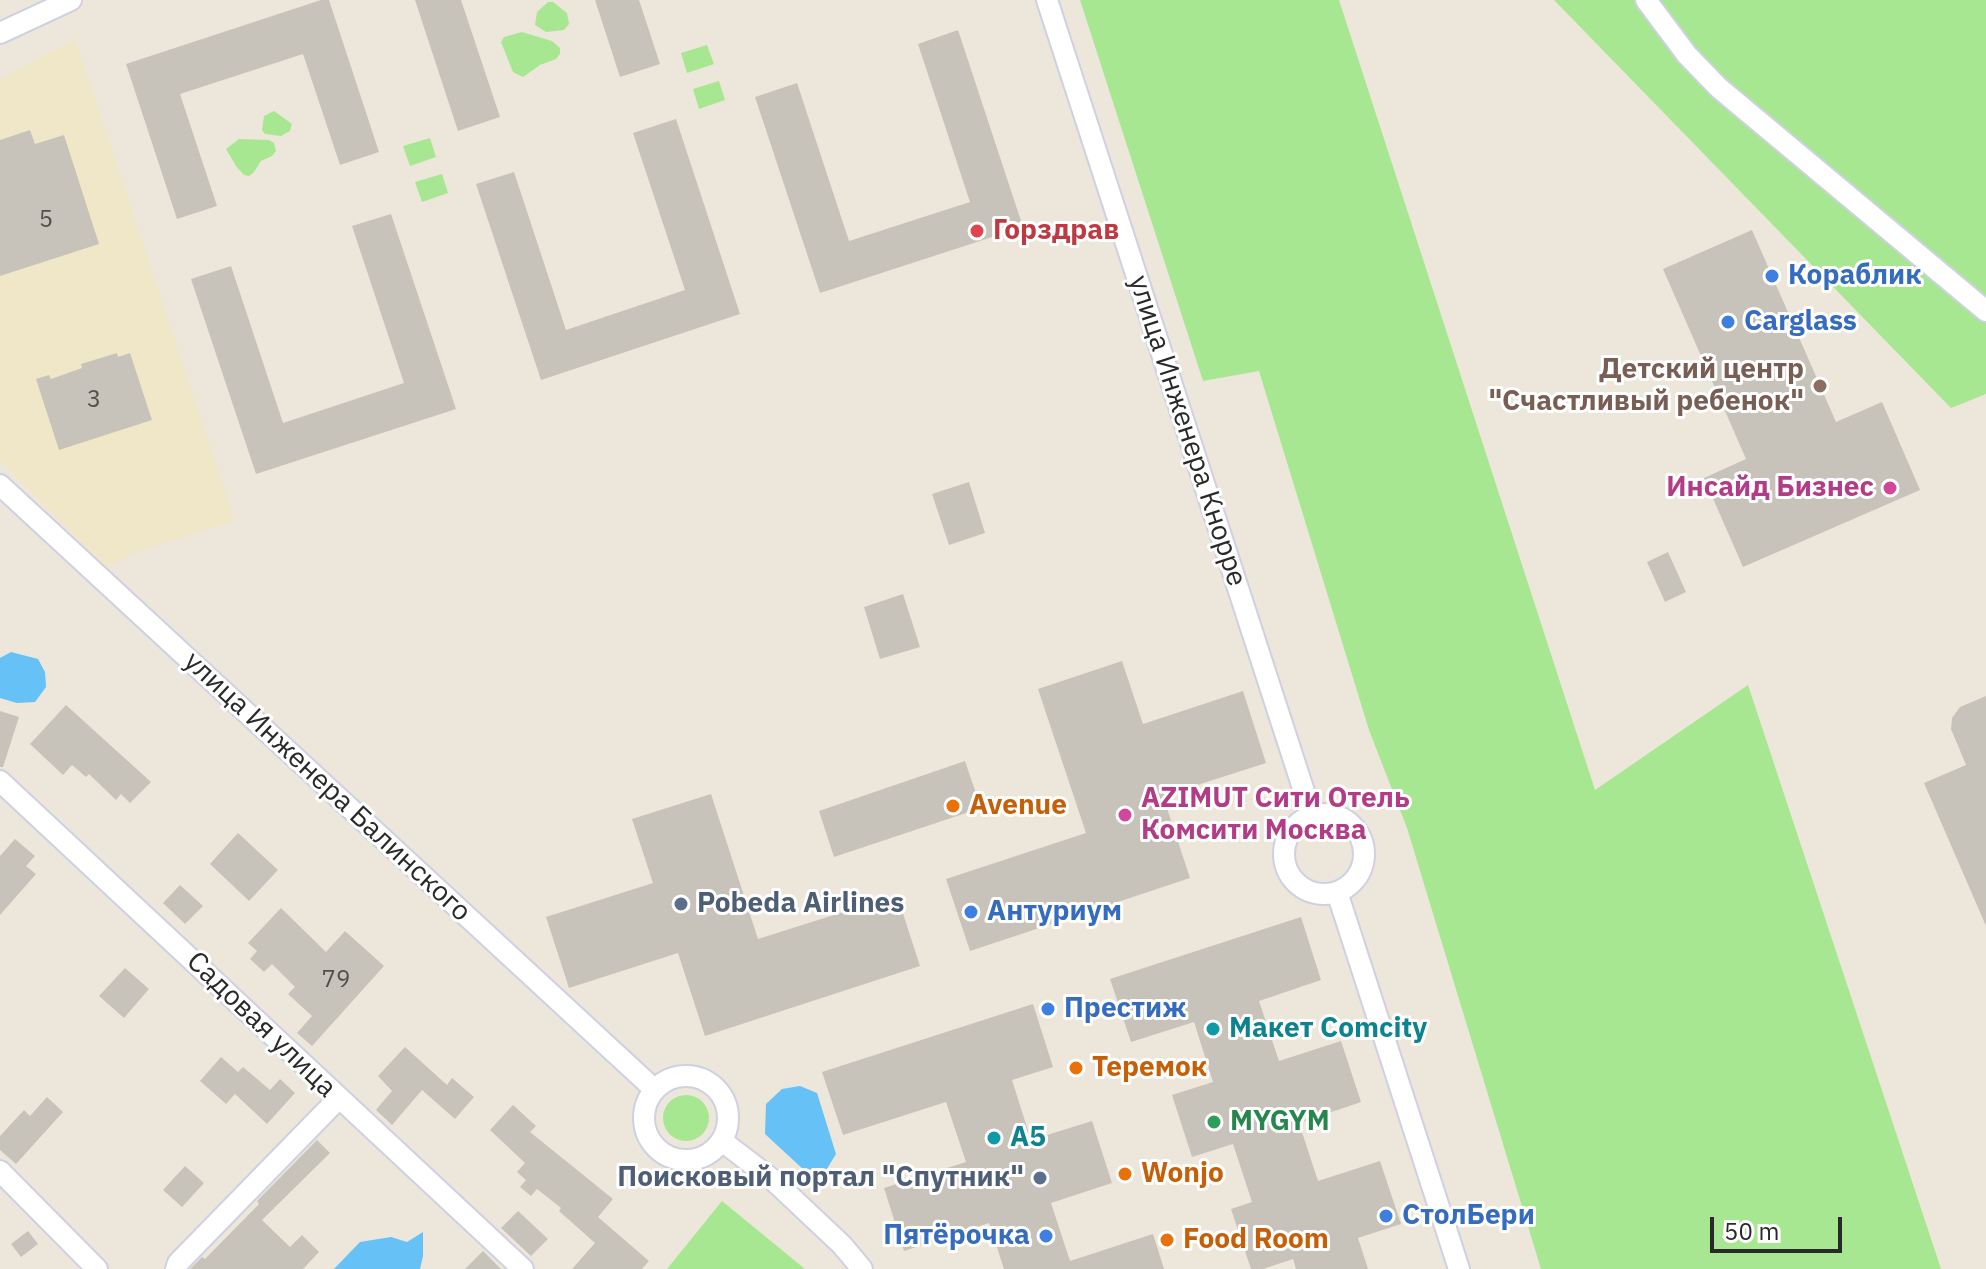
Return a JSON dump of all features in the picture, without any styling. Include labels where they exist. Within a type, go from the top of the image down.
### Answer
[{"type":"street","points":[[0,33],[71,0]]},
{"type":"street","name":"улица Инженера Кнорре","points":[[1047,0],[1312,816]]},
{"type":"street","points":[[1646,0],[1687,55],[1719,88],[1986,311]]},
{"type":"street","name":"улица Инженера Балинского","points":[[0,485],[655,1090]]},
{"type":"street","name":"Садовая улица","points":[[0,781],[523,1269]]},
{"type":"street","points":[[1312,816],[1334,816],[1346,821],[1361,840],[1362,865],[1348,886],[1337,892],[1310,892],[1289,875],[1284,862],[1284,848],[1289,834],[1297,824],[1312,816]]},
{"type":"street","points":[[1337,892],[1459,1269]]},
{"type":"street","points":[[688,1076],[702,1079],[715,1087],[728,1112],[722,1141],[712,1151],[692,1159],[670,1157],[658,1149],[649,1137],[644,1116],[647,1102],[655,1090],[673,1078],[688,1076]]},
{"type":"street","points":[[176,1269],[178,1263],[338,1099]]},
{"type":"street","points":[[722,1141],[773,1180],[842,1245],[862,1269]]},
{"type":"street","points":[[0,1171],[97,1269]]},
{"type":"shaded area","points":[[75,39],[235,521],[134,553],[106,568],[0,460],[0,79]]},
{"type":"green space","points":[[1080,0],[1339,0],[1595,790],[1748,685],[1941,1269],[1541,1269],[1407,828],[1369,730],[1259,371],[1203,381]]},
{"type":"green space","points":[[1554,0],[1986,0],[1986,394],[1951,408]]},
{"type":"green space","points":[[548,2],[553,2],[567,13],[569,24],[564,30],[546,32],[535,25],[537,12]]},
{"type":"green space","points":[[522,32],[552,41],[560,48],[556,59],[523,77],[513,72],[501,42],[504,37]]},
{"type":"green space","points":[[707,45],[714,64],[687,73],[681,53]]},
{"type":"green space","points":[[719,81],[725,100],[699,109],[693,89]]},
{"type":"green space","points":[[274,111],[292,124],[290,131],[281,136],[265,134],[262,130],[264,116]]},
{"type":"green space","points":[[430,138],[436,157],[410,166],[403,146]]},
{"type":"green space","points":[[239,139],[269,140],[274,143],[276,151],[261,161],[249,176],[244,175],[226,149]]},
{"type":"green space","points":[[442,174],[448,193],[422,202],[415,182]]},
{"type":"green space","points":[[686,1095],[702,1102],[709,1118],[702,1134],[686,1141],[670,1134],[663,1118],[670,1102]]},
{"type":"green space","points":[[722,1201],[805,1269],[667,1269]]},
{"type":"water","points":[[11,652],[38,659],[45,672],[46,687],[35,702],[17,703],[0,698],[0,658]]},
{"type":"water","points":[[800,1086],[817,1093],[836,1154],[825,1172],[804,1170],[765,1134],[766,1104],[782,1089]]},
{"type":"water","points":[[423,1232],[420,1269],[334,1269],[360,1242],[391,1237],[407,1242]]},
{"type":"building","points":[[321,0],[329,0],[379,152],[340,165],[303,54],[180,94],[217,206],[177,219],[126,64]]},
{"type":"building","points":[[415,0],[461,0],[500,117],[458,131]]},
{"type":"building","points":[[595,0],[639,0],[660,64],[620,77]]},
{"type":"building","points":[[958,30],[1023,227],[820,293],[755,97],[797,83],[849,241],[970,202],[918,44]]},
{"type":"building","points":[[676,119],[740,314],[541,380],[476,184],[514,172],[566,330],[685,290],[633,133]]},
{"type":"building","points":[[30,130],[35,144],[64,135],[99,244],[0,276],[0,140]]},
{"type":"building","points":[[391,214],[456,409],[256,474],[191,279],[231,266],[283,423],[404,383],[352,226]]},
{"type":"building","points":[[1752,230],[1836,422],[1882,402],[1920,490],[1743,567],[1704,478],[1746,459],[1663,269]]},
{"type":"building","points":[[117,353],[118,357],[130,353],[152,420],[59,450],[36,379],[49,375],[51,379],[82,368],[81,364]]},
{"type":"building","points":[[969,482],[985,533],[949,545],[932,494]]},
{"type":"building","points":[[1668,552],[1686,592],[1665,602],[1647,562]]},
{"type":"building","points":[[903,594],[920,647],[880,659],[864,607]]},
{"type":"building","name":"AZIMUT Сити Отель Комсити Москва","points":[[1122,661],[1143,724],[1243,691],[1266,763],[1163,796],[1190,878],[970,951],[946,879],[1086,833],[1038,689]]},
{"type":"building","points":[[1986,696],[1986,926],[1924,783],[1966,765],[1951,729],[1952,718],[1960,707]]},
{"type":"building","points":[[66,705],[151,782],[130,803],[121,794],[116,800],[89,774],[86,777],[72,765],[63,775],[30,744]]},
{"type":"building","points":[[0,711],[19,717],[3,767],[0,767]]},
{"type":"building","points":[[965,761],[981,808],[834,857],[819,811]]},
{"type":"building","points":[[711,794],[758,939],[897,895],[920,966],[705,1036],[678,953],[569,988],[546,917],[653,883],[632,819]]},
{"type":"building","points":[[238,833],[278,870],[249,901],[210,864]]},
{"type":"building","points":[[15,839],[35,856],[26,866],[36,874],[0,915],[0,856]]},
{"type":"building","points":[[180,885],[203,906],[185,924],[163,903]]},
{"type":"building","points":[[281,908],[326,952],[345,931],[384,966],[312,1046],[297,1033],[312,1016],[288,994],[295,987],[272,964],[264,972],[250,959],[257,951],[248,943]]},
{"type":"building","points":[[1301,917],[1321,980],[1259,1001],[1279,1061],[1341,1041],[1361,1102],[1299,1123],[1318,1181],[1380,1161],[1401,1224],[1358,1238],[1368,1269],[1296,1269],[1293,1259],[1263,1269],[1251,1269],[1231,1209],[1252,1202],[1233,1144],[1192,1157],[1172,1095],[1213,1082],[1194,1022],[1131,1042],[1110,979]]},
{"type":"building","points":[[125,968],[149,989],[124,1018],[99,996]]},
{"type":"building","name":"А5","points":[[1033,1004],[1053,1067],[1012,1080],[1031,1140],[1092,1121],[1112,1183],[1051,1203],[1070,1261],[1153,1234],[1164,1269],[1004,1269],[989,1223],[904,1251],[884,1188],[966,1162],[946,1102],[843,1135],[822,1072]]},
{"type":"building","points":[[405,1047],[447,1085],[452,1078],[474,1097],[455,1119],[422,1090],[392,1125],[376,1110],[392,1091],[378,1076]]},
{"type":"building","points":[[221,1057],[238,1072],[243,1067],[270,1090],[280,1079],[295,1093],[267,1124],[235,1094],[226,1104],[200,1081]]},
{"type":"building","points":[[47,1097],[63,1112],[16,1164],[0,1150],[0,1136],[24,1110],[30,1116]]},
{"type":"building","points":[[513,1105],[536,1126],[530,1132],[613,1199],[598,1217],[649,1261],[642,1269],[572,1269],[595,1243],[559,1211],[561,1208],[537,1189],[531,1196],[520,1187],[526,1180],[517,1172],[525,1163],[490,1130]]},
{"type":"building","points":[[317,1140],[330,1153],[262,1220],[290,1247],[302,1235],[319,1252],[303,1269],[190,1269],[202,1257],[205,1259]]},
{"type":"building","points":[[185,1166],[204,1183],[182,1207],[163,1190]]},
{"type":"building","points":[[518,1211],[548,1239],[531,1256],[501,1228]]},
{"type":"building","points":[[28,1231],[38,1244],[21,1257],[11,1244]]},
{"type":"building","points":[[483,1251],[501,1269],[465,1269]]},
{"type":"place","name":"Горздрав","points":[[977,231]]},
{"type":"place","name":"Кораблик","points":[[1772,276]]},
{"type":"place","name":"Carglass","points":[[1728,322]]},
{"type":"place","name":"Детский центр \"Счастливый ребенок\"","points":[[1820,386]]},
{"type":"place","name":"Инсайд Бизнес","points":[[1890,488]]},
{"type":"place","name":"Avenue","points":[[953,806]]},
{"type":"place","name":"AZIMUT Сити Отель Комсити Москва","points":[[1125,815]]},
{"type":"place","name":"Pobeda Airlines","points":[[681,904]]},
{"type":"place","name":"Антуриум","points":[[971,912]]},
{"type":"place","name":"Престиж","points":[[1048,1009]]},
{"type":"place","name":"Макет Comcity","points":[[1213,1029]]},
{"type":"place","name":"Теремок","points":[[1076,1068]]},
{"type":"place","name":"MYGYM","points":[[1214,1122]]},
{"type":"place","name":"А5","points":[[994,1138]]},
{"type":"place","name":"Wonjo","points":[[1125,1174]]},
{"type":"place","name":"Поисковый портал \"Спутник\"","points":[[1040,1178]]},
{"type":"place","name":"СтолБери","points":[[1386,1216]]},
{"type":"place","name":"Пятёрочка","points":[[1046,1236]]},
{"type":"place","name":"Food Room","points":[[1167,1240]]}]
